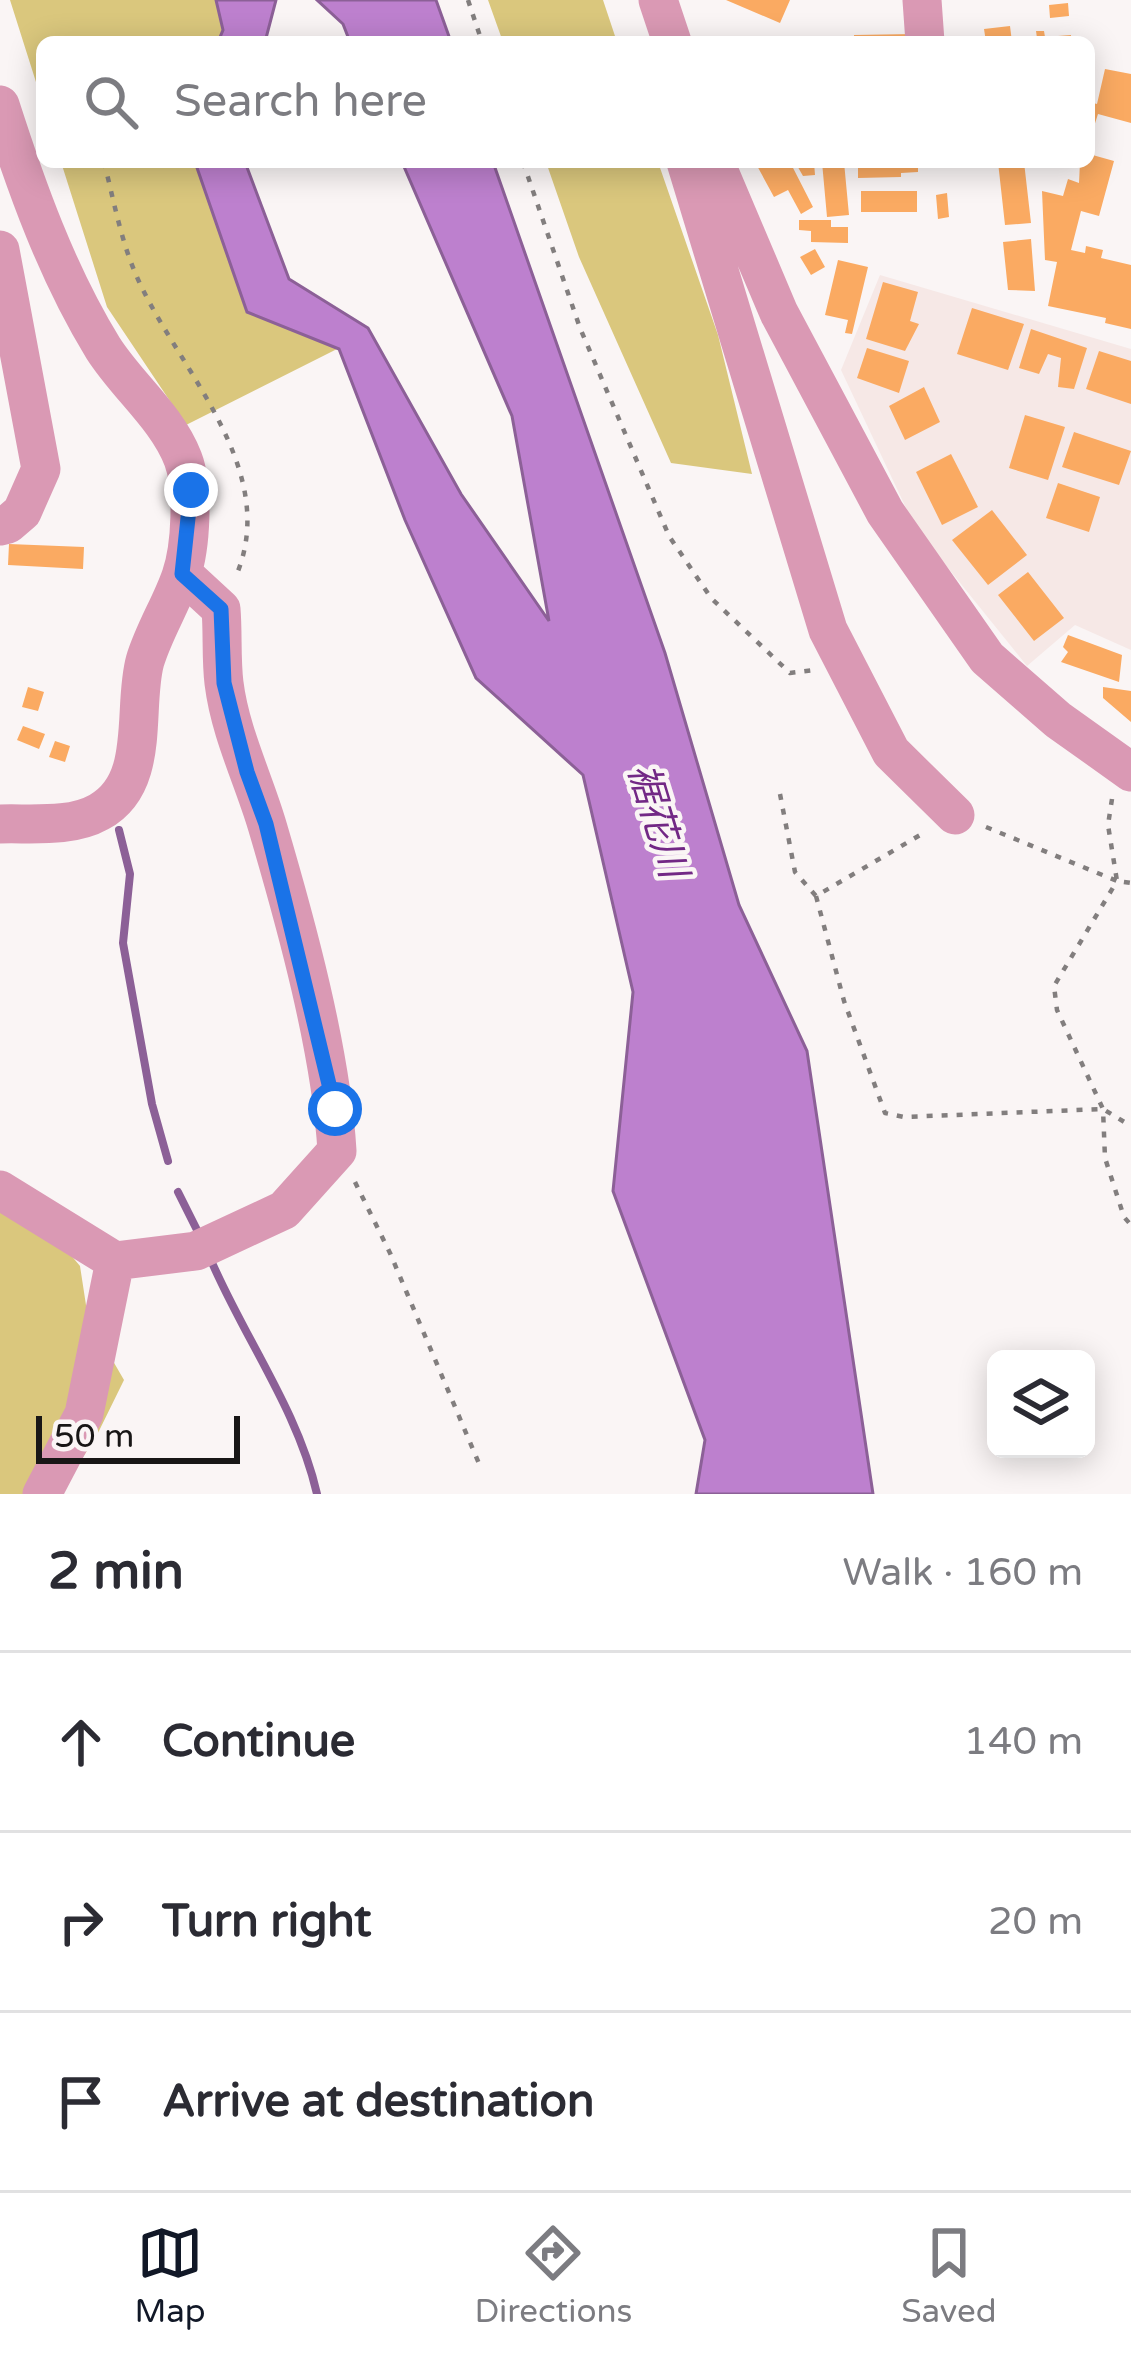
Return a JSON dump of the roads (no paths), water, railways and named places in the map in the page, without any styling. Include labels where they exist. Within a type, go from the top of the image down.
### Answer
[{"type":"street","points":[[635,0],[647,36]]},
{"type":"street","points":[[658,0],[670,36]]},
{"type":"street","points":[[922,0],[925,36]]},
{"type":"street","points":[[0,105],[40,222],[76,302],[107,354],[164,426],[183,458],[191,490],[182,574],[144,664],[136,748],[126,785],[100,811],[83,817],[0,824]]},
{"type":"street","points":[[688,168],[828,630],[891,752],[955,815]]},
{"type":"street","points":[[719,168],[779,313],[885,512],[987,658],[1124,768]]},
{"type":"street","points":[[0,250],[41,469],[22,512],[0,526]]},
{"type":"street","points":[[0,1190],[115,1261],[204,1248],[284,1210],[337,1151],[335,1109],[313,1008],[224,683],[221,609],[182,574]]},
{"type":"street","points":[[42,1494],[84,1414],[115,1261]]},
{"type":"water","points":[[216,0],[276,0],[267,36],[220,36]]},
{"type":"water","points":[[317,0],[436,0],[449,36],[348,36],[343,24]]},
{"type":"water","name":"裾花川","points":[[197,168],[247,168],[289,279],[368,328],[461,494],[549,621],[512,416],[405,168],[495,168],[665,653],[739,905],[807,1051],[873,1494],[696,1494],[705,1440],[613,1191],[633,992],[583,775],[476,678],[405,520],[339,349],[247,312]]},
{"type":"waterway","points":[[119,830],[130,874],[123,943],[152,1104],[168,1161]]},
{"type":"waterway","points":[[178,1192],[199,1234]]},
{"type":"waterway","points":[[210,1258],[284,1404],[317,1494]]}]
